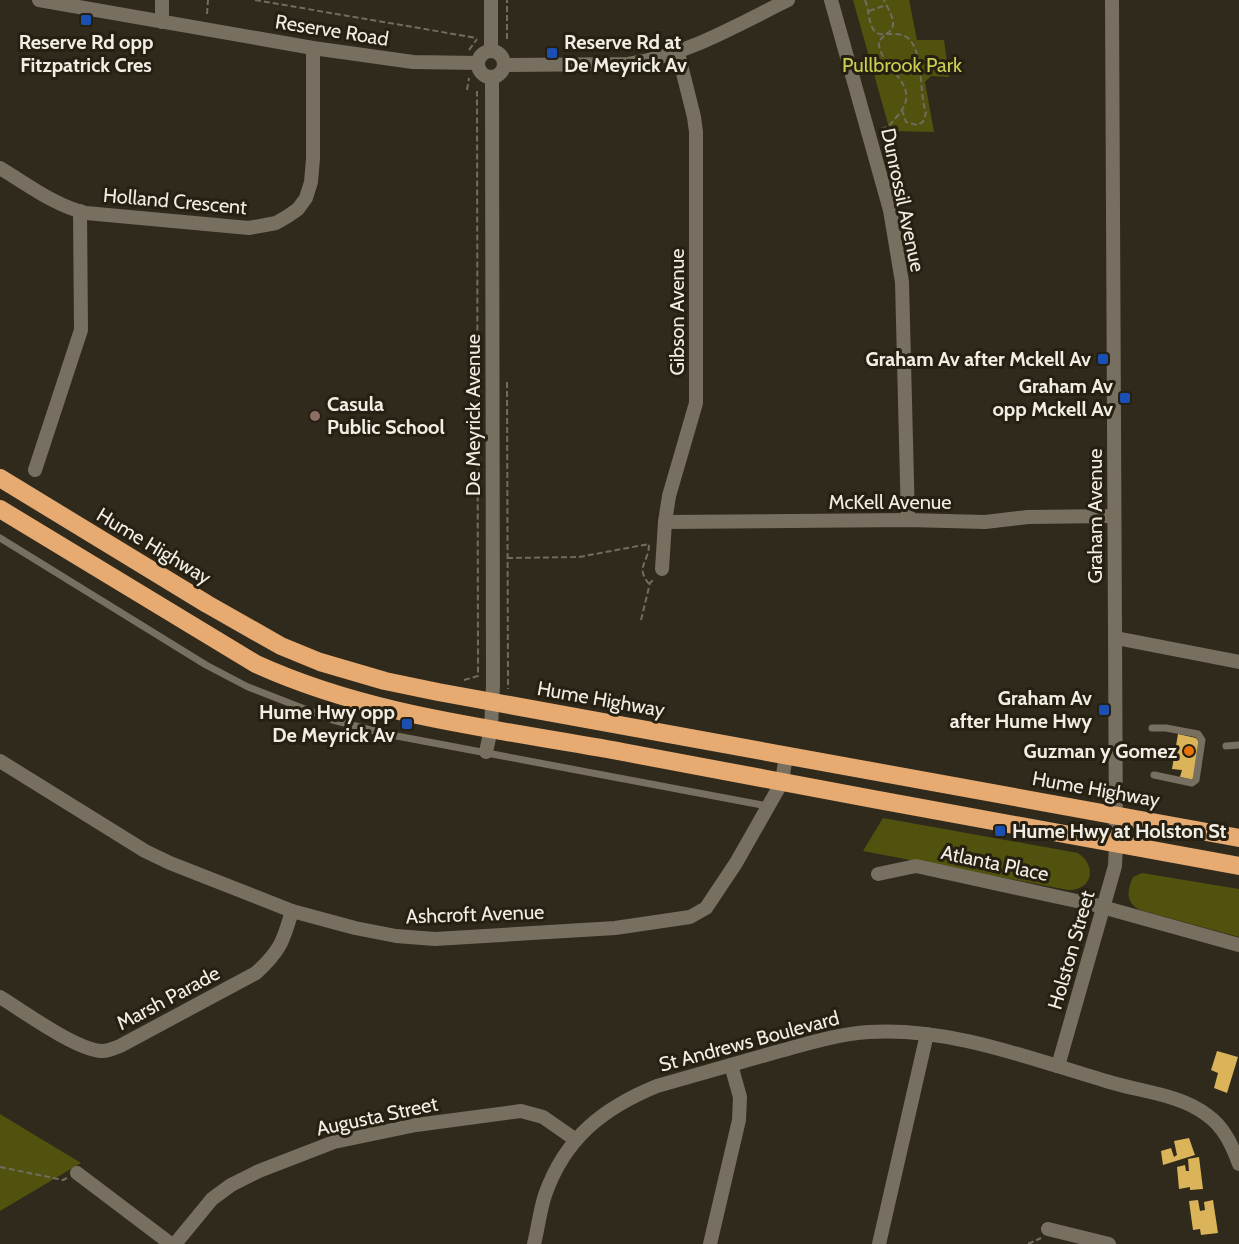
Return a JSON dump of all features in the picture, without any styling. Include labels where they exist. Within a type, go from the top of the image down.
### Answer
[{"type":"highway","name":"Hume Highway","points":[[0,478],[207,604],[281,646],[320,662],[385,681],[1239,838]]},
{"type":"highway","points":[[0,510],[256,664],[281,676],[351,700],[491,729],[1239,866]]},
{"type":"street","name":"Reserve Road","points":[[39,0],[313,48],[413,62],[478,63]]},
{"type":"street","points":[[162,0],[162,22]]},
{"type":"street","points":[[491,0],[491,51]]},
{"type":"street","points":[[505,65],[628,64],[678,53],[786,0]]},
{"type":"street","name":"Dunrossil Avenue","points":[[831,0],[890,210],[902,282],[908,520]]},
{"type":"street","name":"Graham Avenue","points":[[1112,0],[1116,815]]},
{"type":"street","name":"Holland Crescent","points":[[0,168],[59,203],[80,211],[249,228],[276,223],[298,209],[306,198],[311,182],[313,48]]},
{"type":"street","points":[[491,51],[503,57],[505,65],[499,75],[492,77],[480,72],[478,63],[483,53],[491,51]]},
{"type":"street","name":"Gibson Avenue","points":[[662,569],[664,522],[669,496],[696,403],[696,132],[693,110],[678,53]]},
{"type":"street","name":"De Meyrick Avenue","points":[[486,752],[493,702],[492,77]]},
{"type":"street","points":[[35,470],[81,330],[80,211]]},
{"type":"street","name":"McKell Avenue","points":[[664,522],[908,520],[985,522],[1028,517],[1114,516]]},
{"type":"street","points":[[1116,638],[1239,662]]},
{"type":"street","name":"Ashcroft Avenue","points":[[0,761],[146,851],[170,863],[292,911],[386,934],[435,939],[615,928],[690,917],[706,908],[736,863],[782,782],[786,755]]},
{"type":"street","name":"Holston Street","points":[[1058,1066],[1115,866],[1116,815]]},
{"type":"street","name":"Atlanta Place","points":[[878,874],[916,866],[1104,908],[1239,945]]},
{"type":"street","name":"Marsh Parade","points":[[0,997],[69,1039],[86,1046],[102,1051],[120,1046],[256,973],[273,957],[283,943],[292,911]]},
{"type":"street","name":"St Andrews Boulevard","points":[[534,1244],[545,1196],[555,1170],[591,1123],[633,1096],[657,1086],[849,1034],[897,1032],[927,1034],[983,1045],[1131,1089],[1179,1100],[1208,1115],[1234,1136],[1239,1164]]},
{"type":"street","points":[[879,1244],[927,1034]]},
{"type":"street","points":[[710,1244],[739,1120],[740,1097],[731,1065]]},
{"type":"street","name":"Augusta Street","points":[[173,1244],[212,1199],[231,1185],[259,1171],[334,1142],[416,1125],[521,1111],[543,1117],[576,1140]]},
{"type":"street","points":[[76,1173],[173,1244]]},
{"type":"street","points":[[1048,1229],[1109,1244]]},
{"type":"lane","points":[[0,538],[206,665],[248,687],[333,720],[386,734],[767,806]]},
{"type":"lane","points":[[1152,728],[1166,728],[1198,734],[1202,740],[1196,780],[1192,783],[1154,775]]},
{"type":"lane","points":[[1226,746],[1239,745]]},
{"type":"path","points":[[207,14],[208,0]]},
{"type":"path","name":"Reserve Road","points":[[255,0],[477,38],[469,50]]},
{"type":"path","points":[[507,0],[507,39]]},
{"type":"path","points":[[865,0],[874,31],[879,34],[898,34],[909,39],[916,52],[926,113],[923,122],[917,125],[906,122],[902,110]]},
{"type":"path","points":[[869,132],[889,127],[906,102],[900,78],[886,62],[878,47],[879,41],[892,30],[894,24],[884,0]]},
{"type":"path","points":[[870,11],[886,6]]},
{"type":"path","points":[[467,90],[469,78]]},
{"type":"path","name":"De Meyrick Avenue","points":[[461,680],[478,676],[477,92]]},
{"type":"path","points":[[507,382],[508,689]]},
{"type":"path","points":[[507,558],[579,557],[649,544],[649,550],[641,569],[644,579],[650,585]]},
{"type":"path","points":[[641,620],[650,585],[662,569]]},
{"type":"path","points":[[0,1167],[63,1180],[76,1173]]},
{"type":"green space","name":"Pullbrook Park","points":[[853,0],[909,0],[917,40],[944,40],[949,77],[931,76],[925,82],[934,132],[890,131]]},
{"type":"green space","points":[[883,818],[1078,853],[1088,864],[1090,876],[1083,886],[1068,890],[863,851]]},
{"type":"green space","points":[[1142,873],[1239,889],[1239,937],[1135,907],[1130,900],[1129,887],[1133,877]]},
{"type":"green space","points":[[0,1114],[81,1163],[0,1211]]},
{"type":"building","points":[[1178,734],[1196,738],[1199,742],[1194,780],[1180,777],[1182,770],[1172,769]]},
{"type":"building","points":[[1217,1051],[1238,1057],[1227,1093],[1214,1088],[1218,1073],[1211,1070]]},
{"type":"building","points":[[1189,1138],[1195,1155],[1163,1165],[1161,1151],[1171,1148],[1174,1157],[1177,1155],[1174,1141]]},
{"type":"building","points":[[1199,1157],[1203,1189],[1190,1190],[1190,1187],[1179,1189],[1177,1167],[1185,1165],[1186,1171],[1189,1171],[1188,1159]]},
{"type":"building","points":[[1198,1200],[1200,1211],[1205,1210],[1204,1202],[1213,1200],[1218,1233],[1201,1235],[1200,1229],[1193,1230],[1189,1201]]},
{"type":"place","name":"Reserve Rd opp Fitzpatrick Cres","points":[[86,20]]},
{"type":"place","name":"Reserve Rd at De Meyrick Av","points":[[552,53]]},
{"type":"place","name":"Graham Av after Mckell Av","points":[[1103,359]]},
{"type":"place","name":"Graham Av opp Mckell Av","points":[[1125,398]]},
{"type":"place","name":"Casula Public School","points":[[315,416]]},
{"type":"place","name":"Graham Av after Hume Hwy","points":[[1104,710]]},
{"type":"place","name":"Hume Hwy opp De Meyrick Av","points":[[407,724]]},
{"type":"place","name":"Guzman y Gomez","points":[[1189,751]]},
{"type":"place","name":"Hume Hwy at Holston St","points":[[1000,831]]}]
